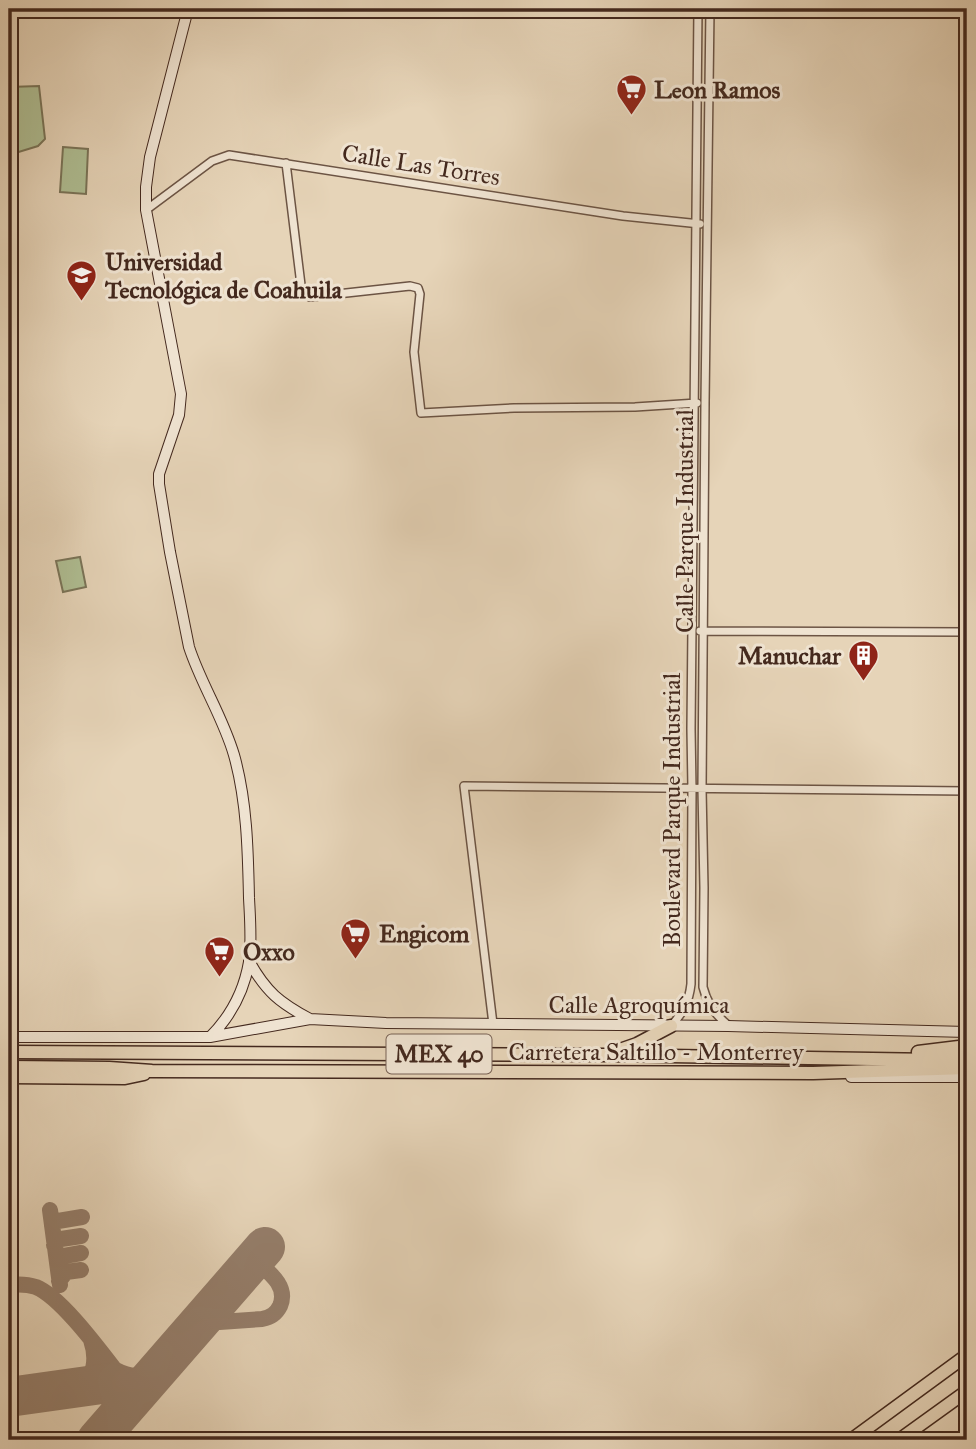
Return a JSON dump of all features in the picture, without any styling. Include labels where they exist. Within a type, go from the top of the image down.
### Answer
[{"type":"highway","points":[[645,1026],[646,1040]]},
{"type":"highway","points":[[606,1055],[646,1040],[671,1026]]},
{"type":"highway","points":[[870,1058],[886,1052],[929,1051],[967,1046]]},
{"type":"highway","name":"Carretera Saltillo - Monterrey","points":[[9,1054],[43,1056],[59,1052],[935,1060],[967,1058]]},
{"type":"highway","name":"Carretera Saltillo - Monterrey","points":[[9,1067],[152,1071],[813,1073],[967,1068]]},
{"type":"highway","points":[[9,1077],[125,1078],[152,1071]]},
{"type":"highway","points":[[851,1440],[967,1355]]},
{"type":"highway","points":[[900,1440],[967,1391]]},
{"type":"street","points":[[188,9],[150,156],[146,211],[181,394],[179,415],[159,474],[159,484],[190,647],[225,728],[241,783],[248,867],[249,961],[240,994],[221,1025],[210,1037]]},
{"type":"street","points":[[696,224],[698,9]]},
{"type":"street","name":"Calle Parque Industrial","points":[[710,9],[702,789],[703,974],[705,995],[714,1012],[728,1026]]},
{"type":"street","points":[[697,99],[709,99]]},
{"type":"street","name":"Calle Las Torres","points":[[146,211],[212,161],[223,156],[237,156],[623,216],[707,225]]},
{"type":"street","points":[[286,163],[302,293],[310,297],[410,286],[419,291],[414,352],[421,413],[705,403]]},
{"type":"street","name":"Boulevard Parque Industrial","points":[[671,1026],[689,999],[691,974],[696,224]]},
{"type":"street","points":[[692,631],[967,632]]},
{"type":"street","points":[[493,1024],[464,786],[967,791]]},
{"type":"street","points":[[692,888],[704,888]]},
{"type":"street","points":[[691,931],[703,932]]},
{"type":"street","points":[[249,961],[256,974],[279,1001],[310,1019]]},
{"type":"street","points":[[691,974],[703,974]]},
{"type":"street","name":"Calle Agroquímica","points":[[9,1037],[210,1037],[310,1019],[386,1023],[728,1026],[967,1032]]},
{"type":"street","points":[[813,1073],[825,1077],[967,1077]]},
{"type":"green space","points":[[39,86],[45,139],[38,146],[9,155],[9,87]]},
{"type":"green space","points":[[63,147],[88,149],[86,194],[60,192]]},
{"type":"green space","points":[[80,557],[86,587],[63,592],[56,561]]},
{"type":"taxiway","points":[[50,1210],[60,1285]]},
{"type":"taxiway","points":[[52,1226],[58,1221],[82,1217]]},
{"type":"taxiway","points":[[54,1245],[61,1239],[81,1236]]},
{"type":"taxiway","points":[[57,1263],[64,1256],[81,1253]]},
{"type":"taxiway","points":[[187,1337],[205,1323],[262,1319],[277,1311],[282,1291],[275,1279],[254,1259]]},
{"type":"taxiway","points":[[59,1281],[66,1272],[81,1270]]},
{"type":"taxiway","points":[[9,1285],[29,1285],[46,1293],[69,1313],[102,1353],[125,1387],[124,1404],[115,1420]]},
{"type":"taxiway","points":[[77,1387],[88,1378],[93,1367],[91,1340],[96,1352],[98,1370],[87,1385]]},
{"type":"taxiway","points":[[116,1370],[138,1376],[151,1372],[169,1358]]},
{"type":"taxiway","points":[[83,1386],[100,1389],[110,1399],[112,1414],[106,1430]]},
{"type":"runway","points":[[97,1440],[265,1247]]},
{"type":"runway","points":[[9,1397],[109,1383]]},
{"type":"place","name":"Leon Ramos","points":[[631,117]]},
{"type":"place","name":"Universidad Tecnológica de Coahuila","points":[[82,303]]},
{"type":"place","name":"Manuchar","points":[[864,683]]},
{"type":"place","name":"Engicom","points":[[356,961]]},
{"type":"place","name":"Oxxo","points":[[220,979]]}]
